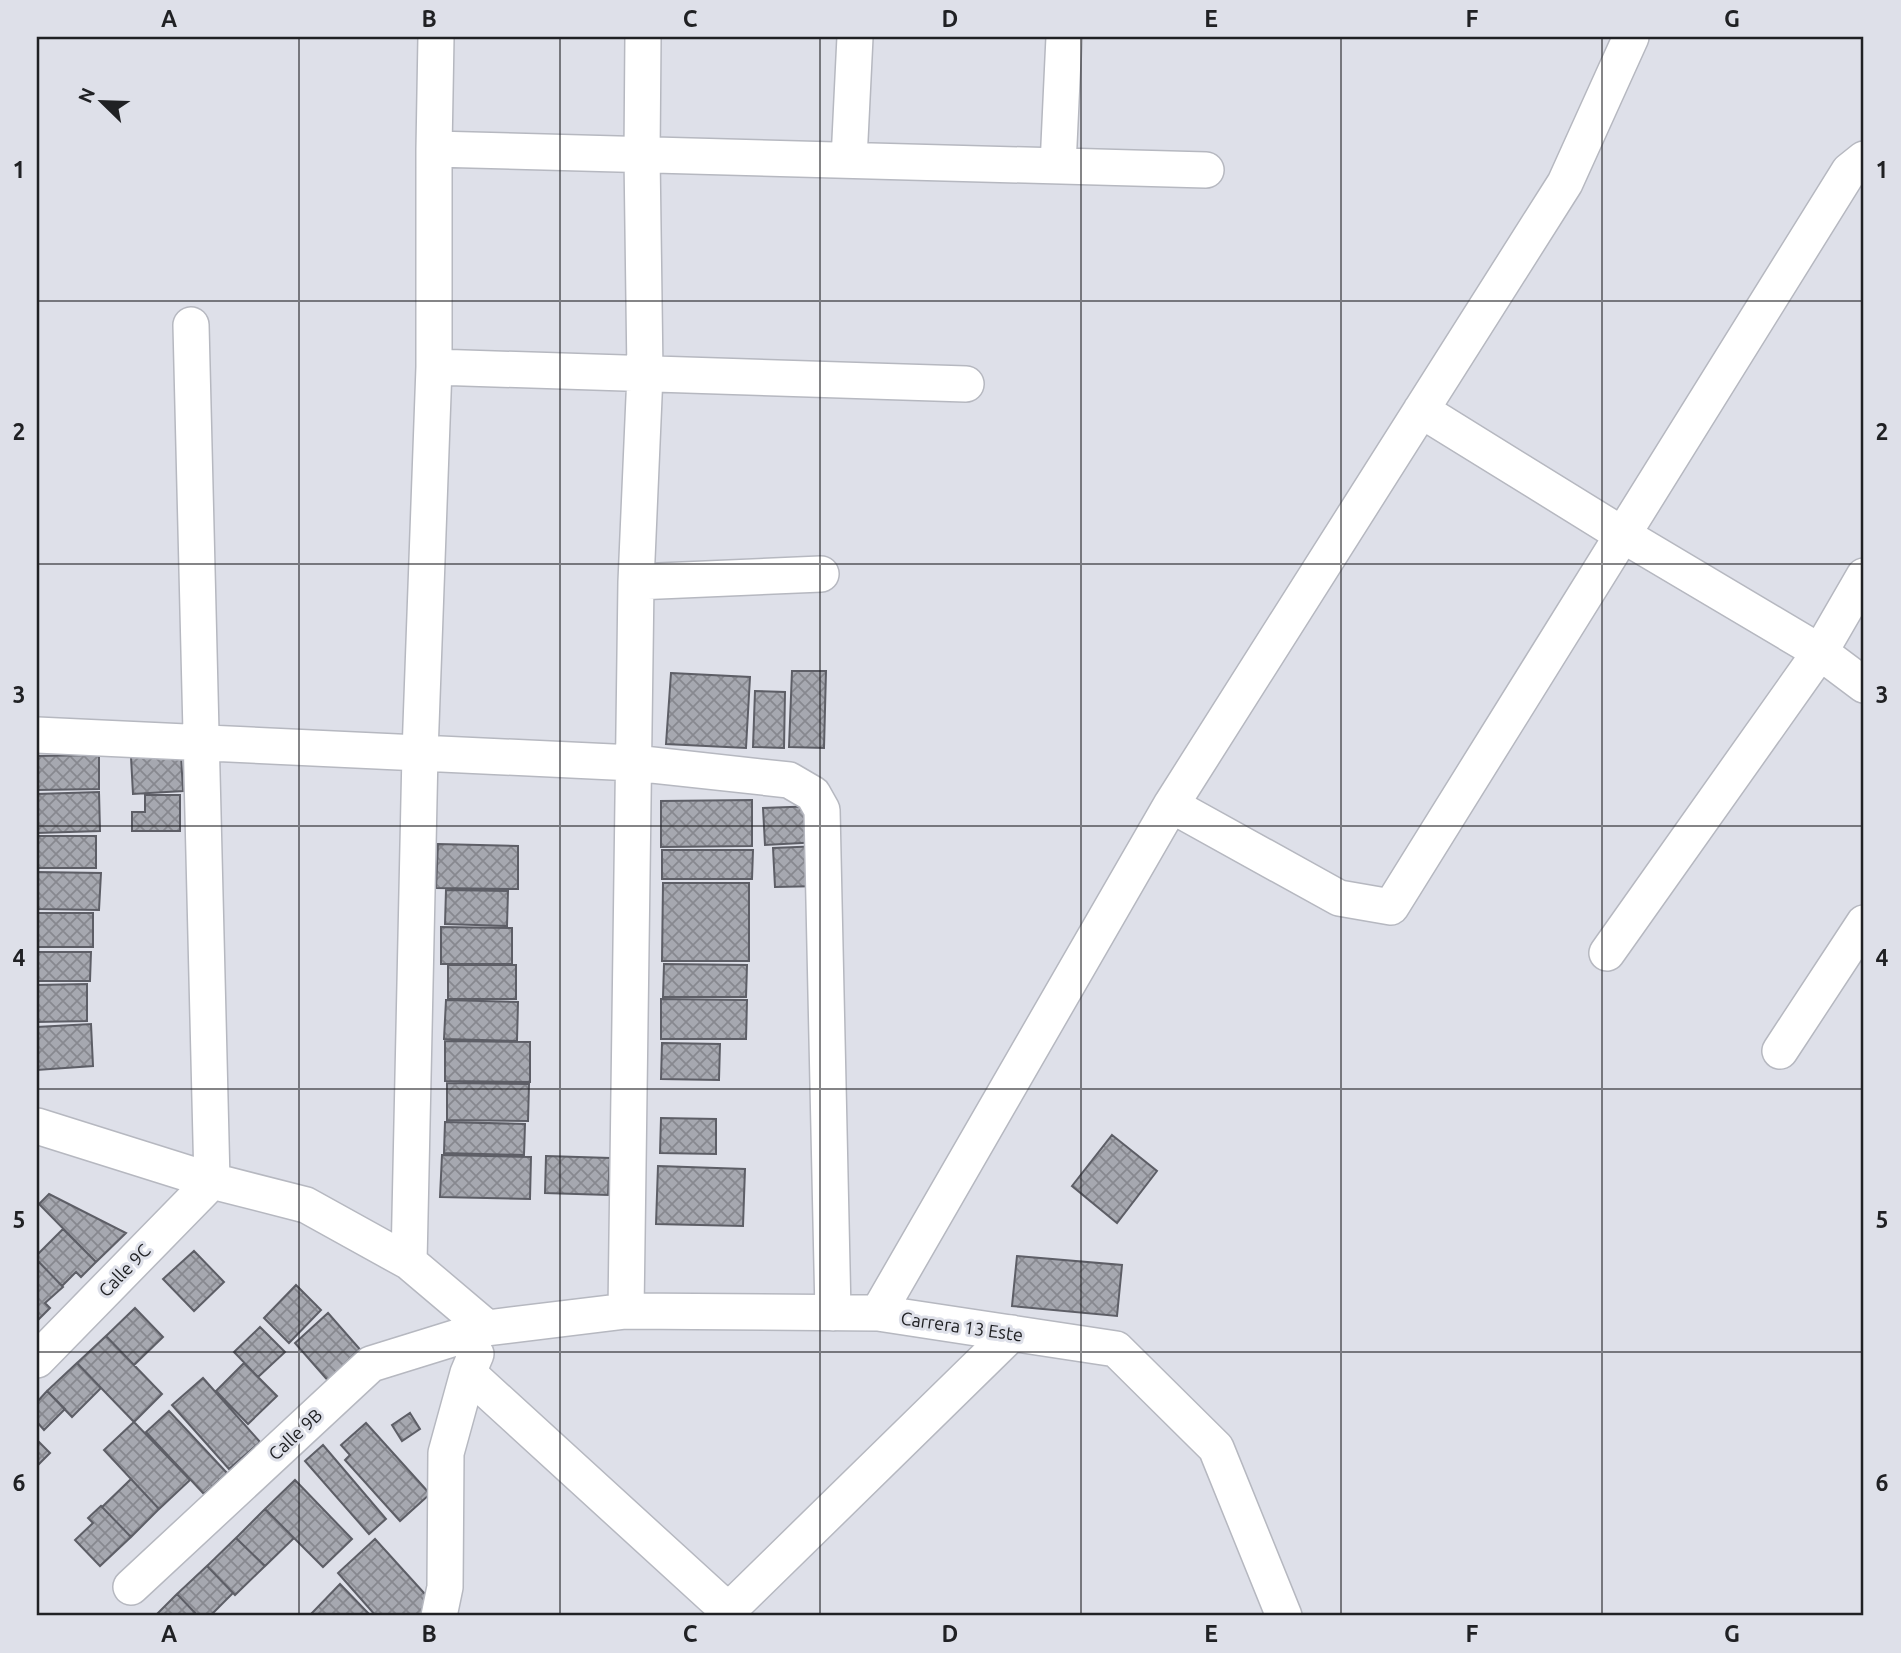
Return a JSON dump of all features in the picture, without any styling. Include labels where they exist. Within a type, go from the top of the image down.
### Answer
[{"type":"street","points":[[409,1262],[420,753],[434,367],[436,37]]},
{"type":"street","points":[[626,1311],[636,582],[645,374],[643,37]]},
{"type":"street","points":[[849,160],[855,37]]},
{"type":"street","points":[[1058,166],[1064,37]]},
{"type":"street","points":[[878,1314],[1171,805],[1565,183],[1631,37]]},
{"type":"street","points":[[434,149],[1206,170]]},
{"type":"street","points":[[1171,805],[1339,898],[1391,907],[1849,171],[1864,159]]},
{"type":"street","points":[[191,324],[212,1181]]},
{"type":"street","points":[[434,367],[967,384]]},
{"type":"street","points":[[1421,410],[1623,535],[1820,652],[1864,685]]},
{"type":"street","points":[[636,582],[821,573]]},
{"type":"street","points":[[1607,953],[1820,652],[1864,576]]},
{"type":"street","points":[[37,735],[634,763],[789,780],[813,794],[822,810],[833,1313]]},
{"type":"street","points":[[1780,1051],[1864,923]]},
{"type":"street","points":[[37,1126],[212,1181],[306,1205],[409,1262],[486,1328],[468,1373],[446,1453],[445,1587],[439,1616]]},
{"type":"street","name":"Calle 9C","points":[[37,1360],[212,1181]]},
{"type":"street","name":"Carrera 13 Este","points":[[486,1328],[626,1311],[878,1314],[1116,1349],[1216,1448],[1284,1616]]},
{"type":"street","name":"Calle 9B","points":[[131,1587],[371,1364],[486,1328]]},
{"type":"street","points":[[468,1373],[731,1614],[1012,1333]]},
{"type":"building","points":[[792,671],[826,671],[824,748],[789,747]]},
{"type":"building","points":[[671,673],[750,677],[746,748],[666,744]]},
{"type":"building","points":[[755,691],[785,692],[784,748],[753,747]]},
{"type":"building","points":[[99,755],[99,789],[37,790],[37,756]]},
{"type":"building","points":[[181,755],[183,791],[133,794],[131,757]]},
{"type":"building","points":[[99,792],[100,831],[37,833],[37,794]]},
{"type":"building","points":[[145,795],[180,795],[180,831],[132,831],[132,812],[145,812]]},
{"type":"building","points":[[752,800],[752,846],[661,847],[661,801]]},
{"type":"building","points":[[817,806],[820,842],[765,845],[763,808]]},
{"type":"building","points":[[37,836],[96,836],[96,868],[37,868]]},
{"type":"building","points":[[438,844],[518,846],[518,889],[436,888]]},
{"type":"building","points":[[821,846],[822,886],[775,887],[773,848]]},
{"type":"building","points":[[662,850],[753,850],[752,879],[662,879]]},
{"type":"building","points":[[37,872],[101,873],[99,910],[37,909]]},
{"type":"building","points":[[663,883],[749,883],[749,961],[662,961]]},
{"type":"building","points":[[446,890],[508,891],[507,926],[445,924]]},
{"type":"building","points":[[37,913],[93,913],[93,947],[37,947]]},
{"type":"building","points":[[441,927],[512,928],[512,964],[441,964]]},
{"type":"building","points":[[37,952],[91,952],[90,981],[37,981]]},
{"type":"building","points":[[664,964],[747,965],[746,997],[663,997]]},
{"type":"building","points":[[448,965],[516,965],[516,999],[448,999]]},
{"type":"building","points":[[87,984],[87,1021],[37,1022],[37,985]]},
{"type":"building","points":[[661,999],[747,1000],[746,1039],[661,1039]]},
{"type":"building","points":[[446,1000],[518,1002],[517,1041],[444,1039]]},
{"type":"building","points":[[91,1024],[93,1066],[37,1070],[37,1027]]},
{"type":"building","points":[[445,1041],[530,1042],[530,1082],[445,1081]]},
{"type":"building","points":[[662,1043],[720,1044],[719,1080],[661,1079]]},
{"type":"building","points":[[447,1083],[529,1084],[528,1121],[447,1120]]},
{"type":"building","points":[[661,1118],[716,1119],[716,1154],[660,1153]]},
{"type":"building","points":[[445,1122],[525,1124],[524,1155],[444,1153]]},
{"type":"building","points":[[1112,1135],[1157,1171],[1117,1223],[1072,1186]]},
{"type":"building","points":[[442,1155],[531,1157],[530,1199],[440,1197]]},
{"type":"building","points":[[546,1156],[610,1158],[608,1195],[545,1193]]},
{"type":"building","points":[[658,1166],[745,1169],[743,1226],[656,1224]]},
{"type":"building","points":[[49,1194],[126,1233],[96,1262],[39,1204]]},
{"type":"building","points":[[63,1229],[96,1262],[81,1277],[76,1272],[62,1286],[37,1260],[37,1255]]},
{"type":"building","points":[[194,1251],[224,1282],[194,1311],[163,1279]]},
{"type":"building","points":[[1017,1256],[1122,1265],[1117,1316],[1012,1306]]},
{"type":"building","points":[[37,1260],[63,1287],[45,1303],[50,1308],[38,1320],[37,1318]]},
{"type":"building","points":[[296,1285],[321,1310],[289,1343],[264,1318]]},
{"type":"building","points":[[135,1308],[163,1337],[134,1365],[106,1336]]},
{"type":"building","points":[[328,1313],[364,1354],[331,1384],[295,1343]]},
{"type":"building","points":[[260,1327],[285,1352],[258,1377],[234,1352]]},
{"type":"building","points":[[106,1336],[162,1394],[134,1422],[77,1363]]},
{"type":"building","points":[[77,1363],[101,1388],[72,1417],[47,1391]]},
{"type":"building","points":[[244,1363],[277,1396],[248,1424],[216,1391]]},
{"type":"building","points":[[203,1378],[260,1442],[229,1469],[172,1405]]},
{"type":"building","points":[[47,1391],[65,1409],[44,1430],[37,1422],[37,1402]]},
{"type":"building","points":[[169,1411],[227,1473],[204,1494],[146,1432]]},
{"type":"building","points":[[410,1413],[420,1429],[402,1441],[392,1425]]},
{"type":"building","points":[[134,1422],[190,1480],[159,1509],[104,1450]]},
{"type":"building","points":[[366,1423],[430,1494],[400,1521],[345,1460],[350,1455],[341,1445]]},
{"type":"building","points":[[37,1440],[50,1453],[37,1466]]},
{"type":"building","points":[[323,1445],[386,1519],[369,1534],[305,1461]]},
{"type":"building","points":[[131,1479],[159,1509],[131,1537],[102,1507]]},
{"type":"building","points":[[295,1480],[352,1539],[323,1567],[265,1509]]},
{"type":"building","points":[[101,1506],[131,1537],[100,1566],[75,1540],[93,1523],[88,1518]]},
{"type":"building","points":[[265,1509],[294,1538],[265,1566],[236,1538]]},
{"type":"building","points":[[236,1538],[265,1566],[235,1595],[207,1566]]},
{"type":"building","points":[[375,1539],[434,1604],[420,1616],[376,1616],[338,1573]]},
{"type":"building","points":[[207,1566],[233,1593],[210,1616],[198,1616],[177,1594]]},
{"type":"building","points":[[340,1584],[371,1616],[311,1614]]},
{"type":"building","points":[[177,1594],[198,1616],[155,1616]]}]
